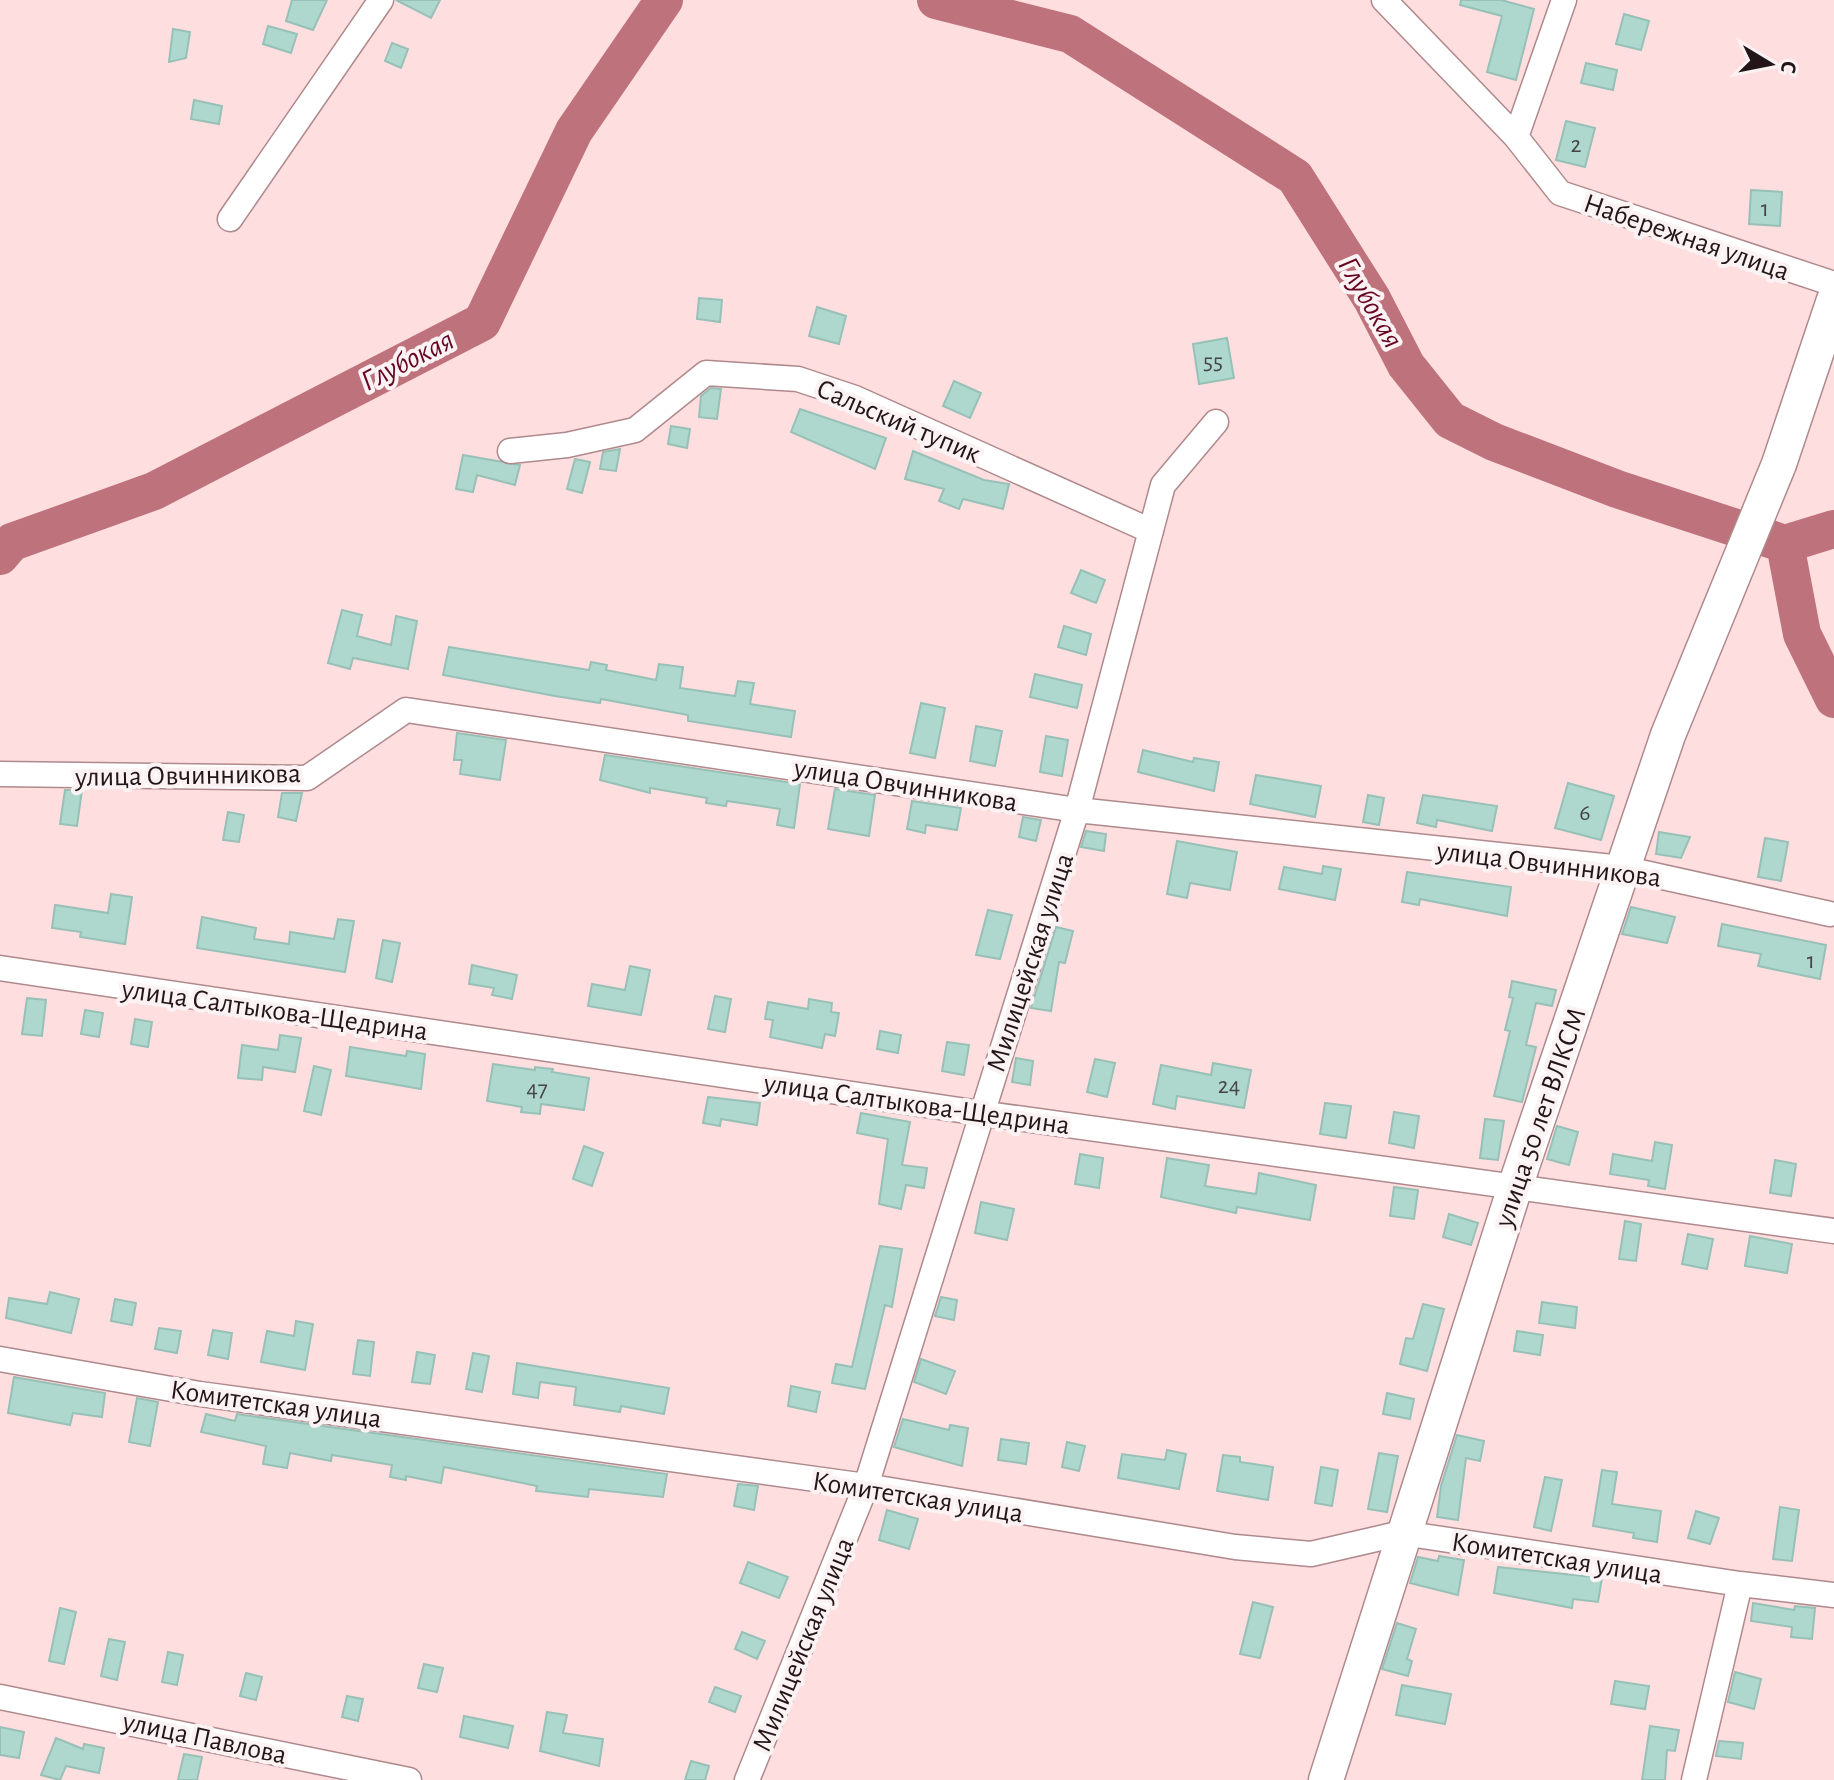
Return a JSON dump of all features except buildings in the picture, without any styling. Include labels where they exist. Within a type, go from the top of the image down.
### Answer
[{"type":"main road","name":"улица 50 лет ВЛКСМ","points":[[1326,1780],[1402,1533],[1622,868],[1668,735],[1717,623],[1779,464],[1834,300]]},
{"type":"street","points":[[230,219],[381,0]]},
{"type":"street","name":"Набережная улица","points":[[1384,0],[1516,137],[1560,193],[1768,265],[1834,284]]},
{"type":"street","points":[[1516,137],[1564,0]]},
{"type":"street","name":"Сальский тупик","points":[[510,451],[567,445],[635,430],[706,373],[798,379],[855,398],[1151,531]]},
{"type":"street","name":"Милицейская улица","points":[[747,1780],[866,1486],[1077,810],[1163,485],[1216,422]]},
{"type":"street","name":"улица Овчинникова","points":[[0,774],[307,778],[406,710],[1077,810],[1622,868],[1830,914]]},
{"type":"street","name":"улица Салтыкова-Щедрина","points":[[0,968],[980,1113],[1834,1231]]},
{"type":"street","name":"Комитетская улица","points":[[0,1359],[200,1394],[866,1486],[1235,1547],[1311,1554],[1402,1533],[1740,1584],[1834,1595]]},
{"type":"street","points":[[1694,1780],[1740,1584]]},
{"type":"street","name":"улица Павлова","points":[[0,1697],[409,1780]]},
{"type":"waterway","name":"Глубокая","points":[[0,556],[12,542],[154,491],[482,322],[574,131],[664,0]]},
{"type":"waterway","name":"Глубокая","points":[[936,0],[1070,34],[1295,177],[1372,299],[1406,365],[1450,420],[1494,442],[1617,489],[1785,544],[1834,529]]},
{"type":"waterway","points":[[1785,544],[1802,634],[1834,699]]}]
